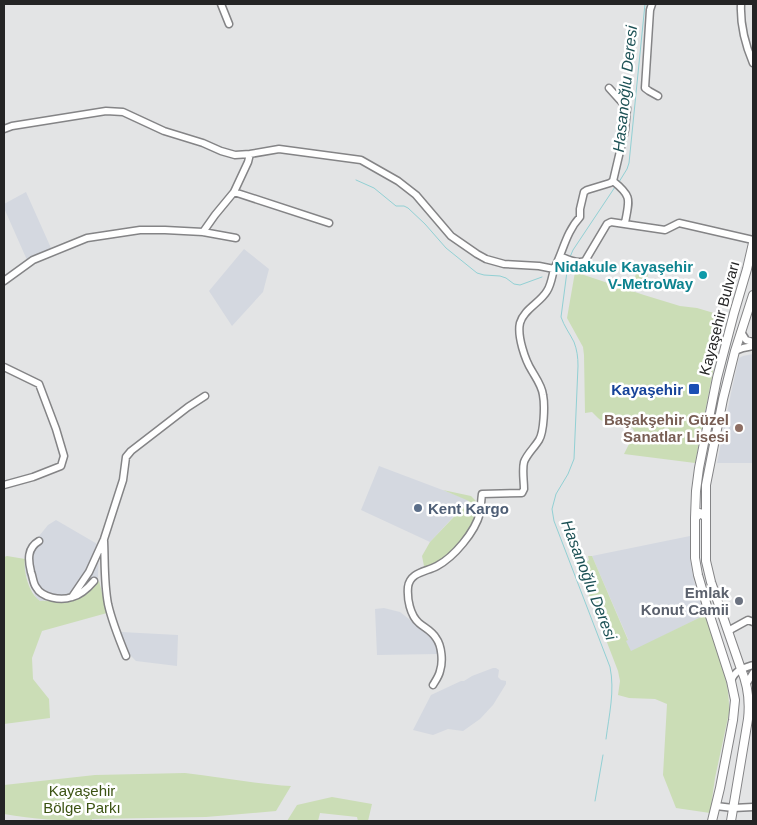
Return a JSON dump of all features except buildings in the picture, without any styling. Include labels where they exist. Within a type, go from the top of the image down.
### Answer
[{"type":"main road","name":"Kayaşehir Bulvarı","points":[[712,821],[734,707],[734,690],[698,575],[695,558],[696,491],[716,378],[747,269],[753,241]]},
{"type":"main road","name":"Kayaşehir Bulvarı","points":[[731,821],[749,712],[747,683],[711,582],[706,561],[706,485],[723,399],[735,351],[753,295]]},
{"type":"main road","points":[[696,518],[700,513],[706,517]]},
{"type":"main road","points":[[728,741],[732,732],[736,729],[744,733],[745,738]]},
{"type":"street","points":[[221,4],[229,24]]},
{"type":"street","points":[[652,4],[645,88],[658,96]]},
{"type":"street","points":[[742,4],[743,34],[753,63]]},
{"type":"street","points":[[609,88],[627,108],[616,184]]},
{"type":"street","points":[[4,129],[12,126],[106,111],[123,112],[164,131],[235,154],[250,154],[279,149],[361,160],[398,181],[416,195],[451,236],[477,254],[504,264],[530,265],[554,270]]},
{"type":"street","points":[[203,232],[234,192],[250,154]]},
{"type":"street","points":[[434,685],[440,672],[440,648],[437,639],[414,618],[408,597],[410,581],[415,575],[437,566],[456,551],[478,519],[482,494],[522,493],[524,489],[524,463],[543,430],[544,394],[526,361],[520,325],[528,311],[546,292],[554,270],[563,258],[566,238],[572,226],[580,217],[584,192],[610,183],[616,184],[625,192],[628,201],[626,223]]},
{"type":"street","points":[[234,192],[328,223]]},
{"type":"street","points":[[563,258],[575,262],[585,261],[607,224],[611,222],[666,230],[679,223],[753,241]]},
{"type":"street","points":[[4,281],[33,260],[87,238],[140,230],[203,232],[236,238]]},
{"type":"street","points":[[741,332],[746,340],[753,344]]},
{"type":"street","points":[[735,351],[753,344]]},
{"type":"street","points":[[4,367],[39,384],[56,428],[64,456],[61,466],[33,477],[4,485]]},
{"type":"street","points":[[72,597],[89,572],[104,539],[123,480],[126,457],[181,412],[205,396]]},
{"type":"street","points":[[104,539],[105,586],[108,605],[126,656]]},
{"type":"street","points":[[39,541],[31,548],[28,559],[35,587],[40,592],[52,597],[72,597],[83,592],[94,581]]},
{"type":"street","points":[[728,630],[747,621],[753,622]]},
{"type":"street","points":[[731,681],[733,675],[741,669],[753,665]]},
{"type":"street","points":[[747,683],[753,673]]},
{"type":"street","points":[[716,806],[733,808],[753,807]]},
{"type":"shaded area","points":[[26,192],[51,248],[27,260],[4,208],[4,204]]},
{"type":"shaded area","points":[[244,249],[269,269],[263,292],[232,326],[209,291]]},
{"type":"shaded area","name":"Başakşehir Güzel Sanatlar Lisesi","points":[[753,354],[753,463],[717,463],[739,358]]},
{"type":"shaded area","points":[[379,466],[469,500],[430,542],[361,510]]},
{"type":"shaded area","points":[[56,520],[99,545],[98,577],[89,591],[70,602],[40,601],[36,598],[24,567],[25,559],[35,541],[48,525]]},
{"type":"shaded area","points":[[690,536],[690,558],[694,581],[705,615],[631,652],[625,641],[628,639],[592,556]]},
{"type":"shaded area","points":[[384,608],[400,612],[434,640],[438,654],[377,655],[375,609]]},
{"type":"shaded area","points":[[121,632],[178,635],[177,666],[136,661],[130,655]]},
{"type":"shaded area","points":[[493,668],[499,670],[498,677],[506,681],[506,684],[493,705],[480,719],[463,731],[448,729],[433,735],[413,730],[431,695]]},
{"type":"green space","points":[[637,264],[649,266],[646,288],[634,286]]},
{"type":"green space","points":[[575,272],[680,306],[697,308],[724,316],[695,463],[624,454],[635,432],[630,425],[609,424],[592,412],[585,413],[583,347],[567,318]]},
{"type":"green space","points":[[443,490],[471,496],[477,502],[474,519],[463,538],[449,554],[434,565],[423,568],[422,556],[430,542],[469,501]]},
{"type":"green space","points":[[578,553],[583,561],[588,561],[588,556],[592,556],[631,651],[705,615],[725,676],[729,701],[729,713],[715,778],[710,813],[676,808],[663,775],[667,704],[655,699],[629,698],[618,695],[620,681],[618,671],[573,554]]},
{"type":"green space","points":[[4,557],[25,559],[25,570],[30,588],[40,601],[73,601],[99,581],[107,613],[42,631],[32,658],[33,679],[49,699],[50,718],[4,724]]},
{"type":"green space","name":"Kayaşehir Bölge Parkı","points":[[185,773],[291,786],[276,811],[206,817],[92,819],[92,821],[70,821],[4,814],[4,785],[95,775]]},
{"type":"green space","points":[[332,797],[372,804],[368,821],[358,821],[357,817],[320,813],[318,821],[287,821],[297,805]]},
{"type":"waterway","name":"Hasanoğlu Deresi","points":[[619,182],[629,163],[645,4]]},
{"type":"waterway","points":[[356,180],[374,188],[396,206],[408,208],[446,248],[477,273],[500,276],[514,284],[520,285],[542,277]]},
{"type":"waterway","name":"Hasanoğlu Deresi","points":[[570,257],[615,187]]},
{"type":"waterway","name":"Hasanoğlu Deresi","points":[[568,264],[561,317],[574,342],[578,357],[574,459],[568,474],[556,494],[552,509],[554,521],[610,667],[612,694],[606,739]]},
{"type":"waterway","name":"Hasanoğlu Deresi","points":[[595,801],[603,755]]},
{"type":"place","name":"Nidakule Kayaşehir V-MetroWay","points":[[703,275]]},
{"type":"place","name":"Kayaşehir","points":[[694,389]]},
{"type":"place","name":"Başakşehir Güzel Sanatlar Lisesi","points":[[739,428]]},
{"type":"place","name":"Kent Kargo","points":[[418,508]]},
{"type":"place","name":"Emlak Konut Camii","points":[[739,601]]}]
